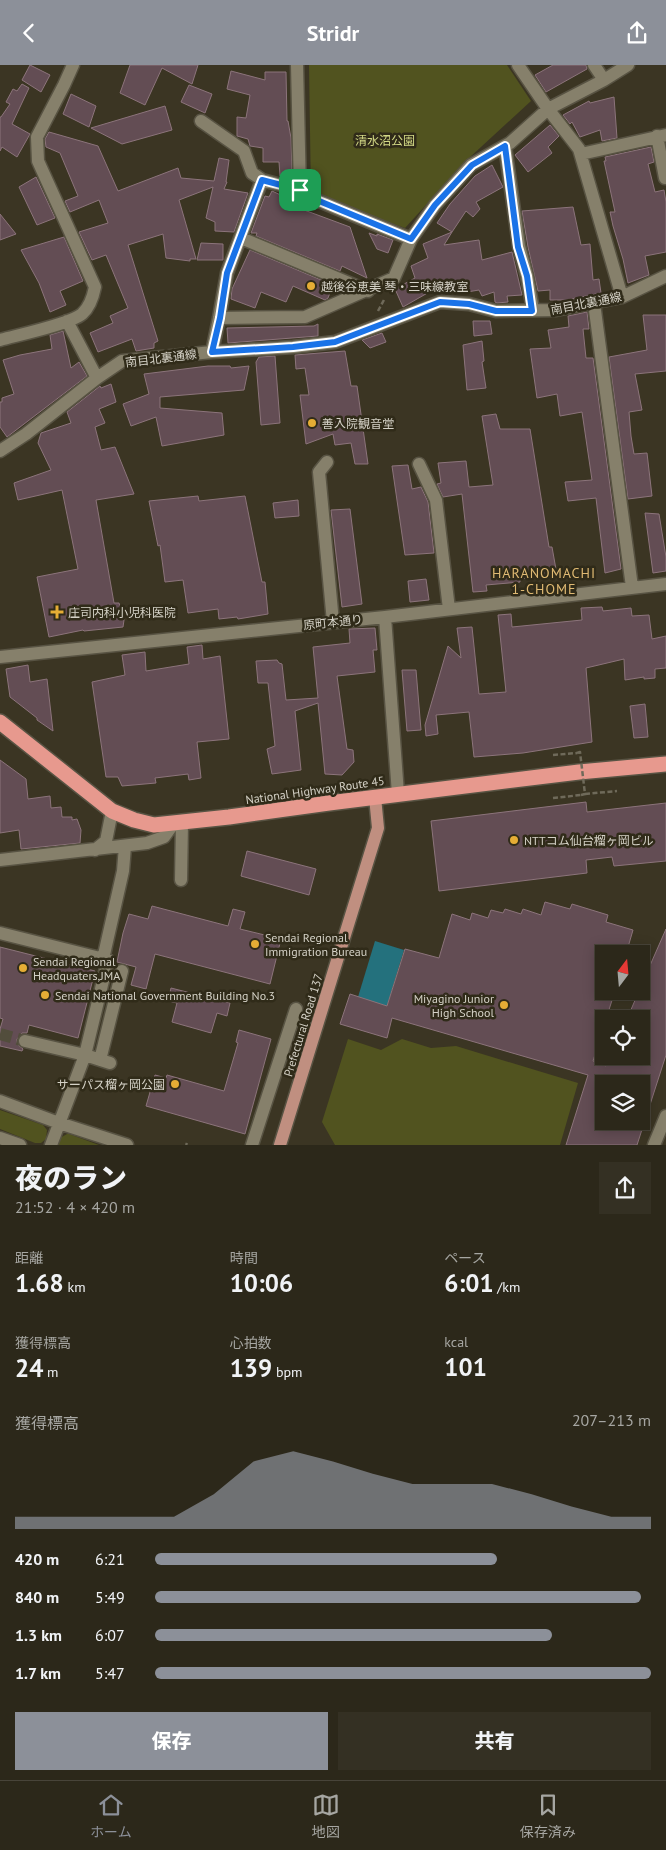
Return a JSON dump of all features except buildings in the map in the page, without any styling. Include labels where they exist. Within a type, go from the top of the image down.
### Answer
[{"type":"highway","name":"National Highway Route 45","points":[[0,722],[112,811],[144,823],[178,823],[579,772],[666,764]]},
{"type":"main road","name":"Prefectural Road 137","points":[[280,1145],[378,828],[375,797]]},
{"type":"street","points":[[0,340],[68,321],[82,314],[93,298],[95,287],[38,161],[37,137],[64,85],[72,65]]},
{"type":"street","points":[[297,65],[300,190]]},
{"type":"street","points":[[518,65],[581,153],[622,297]]},
{"type":"street","points":[[594,65],[604,80]]},
{"type":"street","points":[[220,318],[305,317],[394,278],[411,239],[435,205],[472,165],[505,146],[548,109],[604,80],[628,65]]},
{"type":"street","points":[[201,121],[244,151],[252,173],[262,180],[300,190],[307,196],[411,239]]},
{"type":"street","points":[[581,153],[662,135],[666,177]]},
{"type":"street","points":[[505,146],[518,247],[527,276],[532,311]]},
{"type":"street","points":[[212,352],[220,318],[227,273],[262,180]]},
{"type":"street","points":[[241,238],[368,291]]},
{"type":"street","name":"南目北裏通線","points":[[0,451],[26,434],[122,361],[335,342],[440,302],[469,304],[496,311],[556,311],[622,297],[666,276]]},
{"type":"street","points":[[594,303],[632,587]]},
{"type":"street","points":[[68,321],[98,378]]},
{"type":"street","points":[[327,462],[319,472],[333,623]]},
{"type":"street","points":[[419,465],[436,500],[449,609]]},
{"type":"street","name":"原町本通り","points":[[0,657],[333,623],[666,584]]},
{"type":"street","points":[[385,617],[398,794]]},
{"type":"street","points":[[95,850],[106,841],[112,811]]},
{"type":"street","points":[[0,860],[147,843],[164,837],[178,823]]},
{"type":"street","points":[[178,823],[181,880]]},
{"type":"street","points":[[103,959],[123,871],[125,846]]},
{"type":"street","points":[[0,933],[108,960],[84,1055],[51,1145]]},
{"type":"street","points":[[25,1041],[105,1061],[122,971]]},
{"type":"street","points":[[252,1145],[296,1009]]},
{"type":"street","points":[[0,1101],[127,1145]]},
{"type":"street","points":[[654,1145],[666,1116]]},
{"type":"street","points":[[0,1138],[20,1145]]},
{"type":"path","points":[[369,329],[394,278]]},
{"type":"path","points":[[553,755],[580,753],[585,794]]},
{"type":"path","points":[[553,798],[617,791]]},
{"type":"green space","name":"清水沼公園","points":[[309,65],[507,65],[531,101],[468,159],[405,228],[311,195]]},
{"type":"green space","points":[[348,1039],[381,1050],[402,1039],[431,1048],[456,1046],[578,1083],[560,1145],[335,1145],[322,1122]]},
{"type":"green space","points":[[0,1110],[43,1125],[47,1130],[46,1139],[41,1143],[35,1143],[0,1129]]},
{"type":"green space","points":[[67,1134],[99,1145],[58,1145],[60,1138]]},
{"type":"water","points":[[375,941],[404,950],[387,1006],[358,997]]},
{"type":"tunnel","points":[[0,1034],[25,1041]]},
{"type":"place","name":"越後谷恵美 琴・三味線教室","points":[[311,286]]},
{"type":"place","name":"善入院観音堂","points":[[312,423]]},
{"type":"place","name":"庄司内科小児科医院","points":[[57,612]]},
{"type":"place","name":"NTTコム仙台榴ヶ岡ビル","points":[[514,840]]},
{"type":"place","name":"Sendai Regional Immigration Bureau","points":[[255,944]]},
{"type":"place","name":"Sendai Regional Headquaters,JMA","points":[[23,968]]},
{"type":"place","name":"Sendai National Government Building No.3","points":[[45,995]]},
{"type":"place","name":"Miyagino Junior High School","points":[[504,1005]]},
{"type":"place","name":"サーパス榴ヶ岡公園","points":[[175,1084]]},
{"type":"district","name":"HARANOMACHI 1-CHOME","points":[[544,581]]},
{"type":"route","points":[[505,146],[518,247],[527,276],[532,311],[496,311],[469,304],[440,302],[335,342],[293,347],[212,352],[220,318],[227,273],[262,180],[300,190],[307,196],[411,239],[435,205],[472,165],[505,146]]}]
